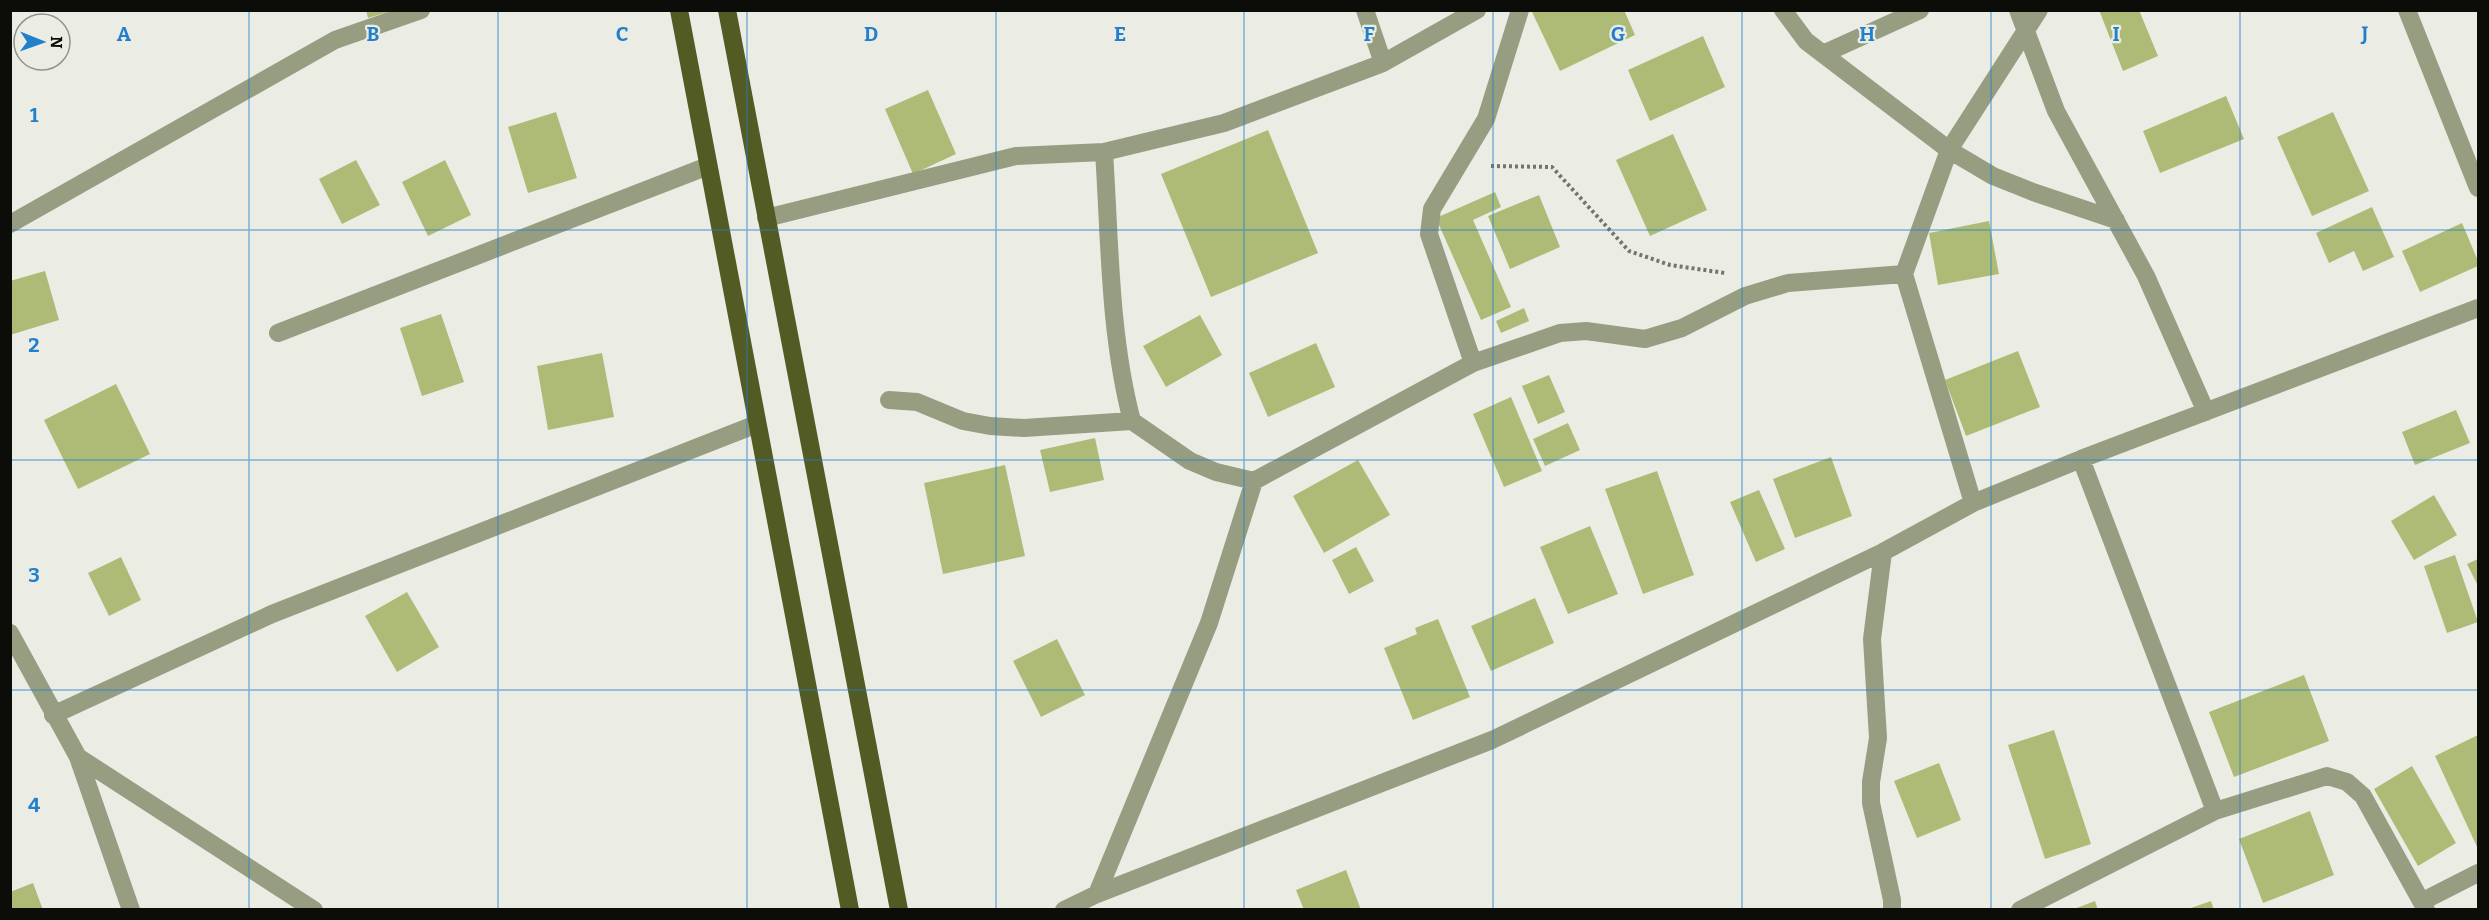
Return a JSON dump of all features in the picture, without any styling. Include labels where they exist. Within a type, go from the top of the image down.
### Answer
[{"type":"main road","points":[[679,10],[850,909]]},
{"type":"main road","points":[[727,10],[899,909]]},
{"type":"street","points":[[10,224],[334,40],[421,10]]},
{"type":"street","points":[[1365,10],[1383,63]]},
{"type":"street","points":[[766,219],[1016,156],[1104,152],[1224,123],[1383,63],[1477,10]]},
{"type":"street","points":[[1473,363],[1429,234],[1432,210],[1486,119],[1520,10]]},
{"type":"street","points":[[1783,10],[1806,41],[1949,150],[1993,176],[2116,220]]},
{"type":"street","points":[[1823,54],[1920,10]]},
{"type":"street","points":[[2018,10],[2056,111],[2146,276],[2206,412]]},
{"type":"street","points":[[1973,503],[1904,274],[1949,150],[2040,10]]},
{"type":"street","points":[[2407,10],[2478,188]]},
{"type":"street","points":[[1104,152],[1116,338],[1121,381],[1132,421]]},
{"type":"street","points":[[279,333],[708,166]]},
{"type":"street","points":[[889,400],[917,402],[963,422],[990,426],[1024,428],[1132,421],[1190,461],[1216,472],[1254,481],[1473,363],[1560,333],[1586,331],[1645,339],[1683,328],[1745,296],[1788,283],[1904,274]]},
{"type":"street","points":[[1064,909],[1097,894],[1492,740],[1884,552],[1973,503],[2081,459],[2478,308]]},
{"type":"street","points":[[53,715],[272,614],[757,424]]},
{"type":"street","points":[[2081,459],[2214,811]]},
{"type":"street","points":[[1097,894],[1209,623],[1254,481]]},
{"type":"street","points":[[1884,552],[1872,639],[1878,738],[1871,782],[1871,803],[1892,909]]},
{"type":"street","points":[[10,633],[78,757],[131,909]]},
{"type":"street","points":[[78,757],[314,909]]},
{"type":"street","points":[[2020,909],[2214,811],[2327,776],[2348,782],[2363,796],[2424,905],[2478,873]]},
{"type":"path","points":[[1486,166],[1552,167],[1629,251],[1670,265],[1729,274]]},
{"type":"building","points":[[366,10],[391,10],[391,11],[368,18]]},
{"type":"building","points":[[1534,10],[1624,10],[1635,35],[1560,71],[1532,12]]},
{"type":"building","points":[[2099,10],[2139,10],[2158,56],[2123,71]]},
{"type":"building","points":[[1703,36],[1725,87],[1650,121],[1628,70]]},
{"type":"building","points":[[928,90],[956,154],[913,174],[885,109]]},
{"type":"building","points":[[2226,96],[2244,139],[2160,173],[2143,131]]},
{"type":"building","points":[[556,112],[577,178],[528,193],[508,127]]},
{"type":"building","points":[[2333,112],[2369,191],[2312,216],[2277,137]]},
{"type":"building","points":[[1268,130],[1318,253],[1211,297],[1161,174]]},
{"type":"building","points":[[1673,134],[1707,210],[1650,236],[1616,160]]},
{"type":"building","points":[[356,160],[380,205],[342,224],[319,179]]},
{"type":"building","points":[[445,160],[471,215],[428,236],[402,182]]},
{"type":"building","points":[[1495,192],[1501,207],[1473,220],[1511,307],[1481,320],[1436,218]]},
{"type":"building","points":[[1539,195],[1560,247],[1510,269],[1488,216]]},
{"type":"building","points":[[2372,207],[2394,257],[2363,271],[2354,251],[2329,263],[2316,233]]},
{"type":"building","points":[[1989,221],[1999,274],[1938,285],[1929,233]]},
{"type":"building","points":[[2462,223],[2478,266],[2420,292],[2402,251]]},
{"type":"building","points":[[45,271],[59,320],[10,335],[10,281]]},
{"type":"building","points":[[1524,308],[1529,321],[1501,333],[1496,321]]},
{"type":"building","points":[[441,314],[464,382],[422,396],[400,328]]},
{"type":"building","points":[[1200,315],[1222,355],[1166,387],[1143,346]]},
{"type":"building","points":[[1316,343],[1335,387],[1268,417],[1249,373]]},
{"type":"building","points":[[2018,351],[2040,407],[1966,436],[1945,380]]},
{"type":"building","points":[[602,353],[614,417],[548,430],[537,366]]},
{"type":"building","points":[[1549,375],[1565,412],[1538,424],[1522,386]]},
{"type":"building","points":[[116,384],[150,454],[78,489],[44,420]]},
{"type":"building","points":[[1511,397],[1542,471],[1504,487],[1473,414]]},
{"type":"building","points":[[2456,410],[2470,443],[2415,465],[2402,432]]},
{"type":"building","points":[[1568,423],[1580,450],[1545,466],[1533,439]]},
{"type":"building","points":[[1095,438],[1104,480],[1050,492],[1040,450]]},
{"type":"building","points":[[1831,457],[1852,516],[1795,538],[1773,479]]},
{"type":"building","points":[[1358,460],[1390,515],[1324,553],[1293,496]]},
{"type":"building","points":[[1005,465],[1025,556],[943,574],[924,483]]},
{"type":"building","points":[[1657,471],[1694,575],[1643,594],[1605,489]]},
{"type":"building","points":[[1759,490],[1785,549],[1756,562],[1730,502]]},
{"type":"building","points":[[2434,495],[2457,535],[2414,560],[2391,521]]},
{"type":"building","points":[[1590,526],[1618,594],[1568,614],[1540,547]]},
{"type":"building","points":[[1356,547],[1374,581],[1349,594],[1332,560]]},
{"type":"building","points":[[2455,555],[2478,622],[2447,633],[2424,566]]},
{"type":"building","points":[[121,557],[141,600],[109,616],[88,573]]},
{"type":"building","points":[[2478,559],[2478,586],[2467,564]]},
{"type":"building","points":[[407,592],[439,647],[397,672],[365,616]]},
{"type":"building","points":[[1535,598],[1554,643],[1491,671],[1471,626]]},
{"type":"building","points":[[1438,619],[1470,697],[1413,720],[1384,648],[1417,634],[1415,628]]},
{"type":"building","points":[[1057,639],[1085,695],[1041,717],[1013,661]]},
{"type":"building","points":[[2304,675],[2329,741],[2234,777],[2209,712]]},
{"type":"building","points":[[2054,730],[2091,844],[2045,859],[2008,745]]},
{"type":"building","points":[[2478,735],[2478,849],[2435,756]]},
{"type":"building","points":[[1939,763],[1961,820],[1917,838],[1894,781]]},
{"type":"building","points":[[2412,766],[2456,843],[2418,866],[2374,789]]},
{"type":"building","points":[[2310,811],[2334,875],[2263,903],[2239,839]]},
{"type":"building","points":[[1346,870],[1361,910],[1304,910],[1296,890]]},
{"type":"building","points":[[33,883],[43,910],[10,910],[10,892]]},
{"type":"building","points":[[2095,901],[2098,910],[2074,910],[2074,909]]},
{"type":"building","points":[[2211,901],[2214,910],[2188,910],[2188,909]]}]
